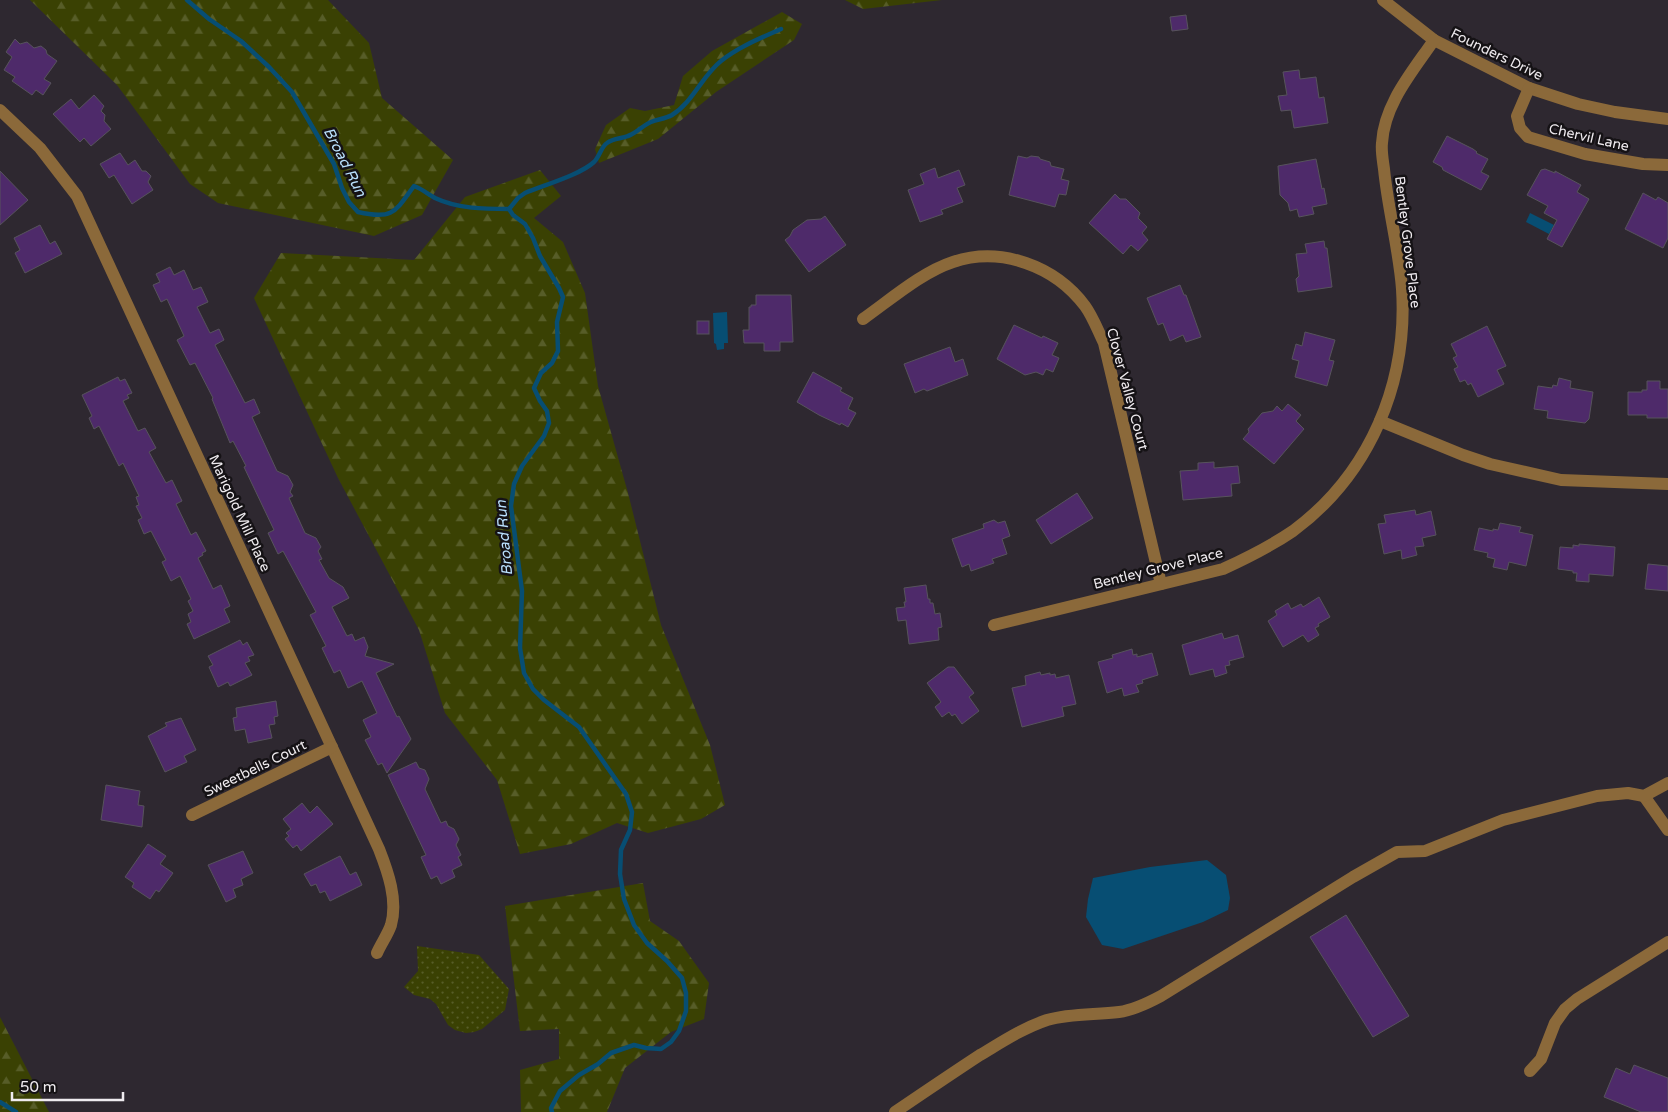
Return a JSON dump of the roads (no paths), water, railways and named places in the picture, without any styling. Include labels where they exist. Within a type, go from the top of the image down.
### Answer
[{"type":"street","name":"Founders Drive","points":[[1384,0],[1434,40],[1529,88],[1578,104],[1615,112],[1668,119]]},
{"type":"street","name":"Bentley Grove Place","points":[[994,625],[1223,569],[1257,553],[1292,531],[1315,511],[1351,472],[1370,445],[1391,392],[1402,335],[1402,288],[1385,177],[1382,143],[1389,112],[1402,86],[1434,40]]},
{"type":"street","name":"Chervil Lane","points":[[1529,88],[1517,116],[1520,128],[1528,137],[1585,154],[1643,164],[1668,165]]},
{"type":"street","name":"Marigold Mill Place","points":[[0,110],[40,148],[77,196],[379,849],[390,878],[393,906],[391,925],[377,953]]},
{"type":"street","name":"Clover Valley Court","points":[[863,319],[930,273],[953,262],[982,256],[1012,258],[1036,266],[1071,291],[1085,306],[1104,343],[1161,584]]},
{"type":"street","points":[[1380,421],[1455,453],[1490,464],[1560,480],[1668,484]]},
{"type":"street","name":"Sweetbells Court","points":[[192,815],[332,747]]},
{"type":"street","points":[[895,1112],[947,1076],[999,1044],[1035,1025],[1065,1016],[1119,1012],[1162,996],[1353,877],[1397,852],[1425,852],[1503,820],[1597,796],[1628,793],[1644,796],[1668,783]]},
{"type":"street","points":[[1644,796],[1668,830]]},
{"type":"street","points":[[1530,1071],[1541,1059],[1555,1023],[1565,1009],[1577,999],[1668,942]]},
{"type":"water","points":[[1530,213],[1554,225],[1549,234],[1526,222]]},
{"type":"water","points":[[727,312],[728,343],[724,343],[724,349],[717,350],[714,343],[713,313]]},
{"type":"water","points":[[1207,860],[1226,875],[1230,898],[1228,910],[1203,922],[1123,949],[1102,945],[1086,917],[1093,878],[1150,867]]},
{"type":"waterway","name":"Broad Run","points":[[187,0],[209,19],[241,41],[292,92],[334,164],[349,202],[358,212],[379,215],[392,212],[414,186],[444,202],[462,206],[509,209]]},
{"type":"waterway","points":[[509,209],[525,193],[588,167],[610,141],[631,135],[648,123],[672,115],[686,103],[708,74],[721,61],[742,47],[781,29]]},
{"type":"waterway","name":"Broad Run","points":[[509,209],[513,215],[525,224],[563,297],[557,322],[558,351],[552,363],[541,373],[534,388],[547,411],[549,423],[544,436],[522,466],[514,484],[511,506],[522,591],[520,648],[524,673],[533,689],[544,700],[579,727],[626,794],[632,812],[630,830],[621,850],[620,874],[624,899],[634,925],[647,943],[682,978],[686,993],[686,1011],[679,1031],[671,1042],[661,1049],[634,1045],[611,1053],[560,1091],[551,1108],[552,1112]]},
{"type":"waterway","points":[[0,1102],[16,1112]]}]
